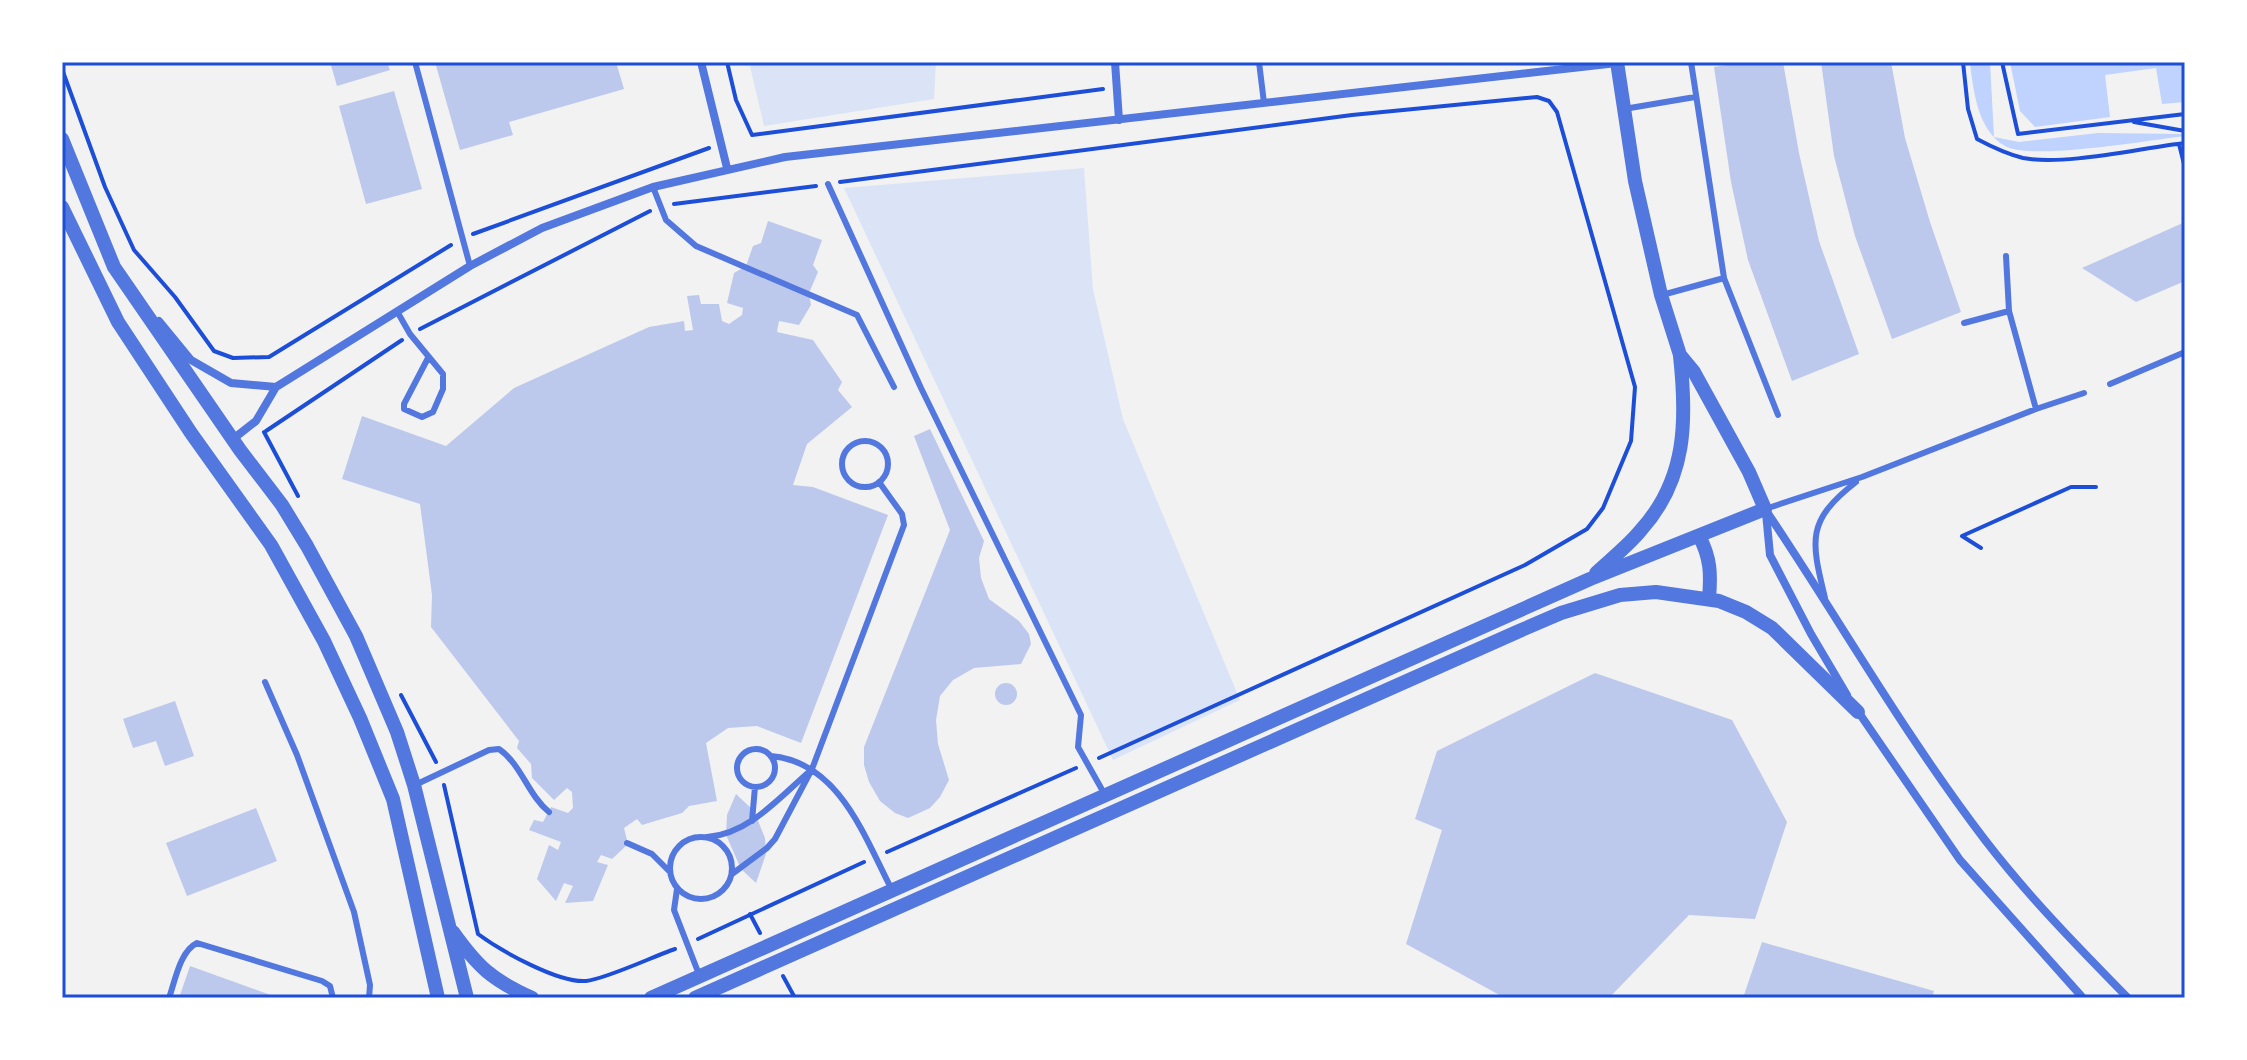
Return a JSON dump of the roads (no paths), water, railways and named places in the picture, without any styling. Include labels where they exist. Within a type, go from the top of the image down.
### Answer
[{"type":"street","points":[[701,62],[727,168]]},
{"type":"street","points":[[1115,62],[1119,120]]},
{"type":"street","points":[[233,439],[256,421],[276,387],[470,266],[542,228],[653,187],[785,157],[1617,63],[1635,181],[1661,295],[1680,355],[1685,406],[1682,445],[1675,473],[1642,529],[1590,579]]},
{"type":"street","points":[[62,139],[114,267],[282,505],[356,636],[397,732],[414,785],[467,998]]},
{"type":"street","points":[[62,207],[118,322],[191,433],[271,545],[324,641],[393,799],[438,998]]},
{"type":"street","points":[[114,267],[191,360],[231,383],[276,387]]},
{"type":"street","points":[[1680,355],[1694,372],[1749,472],[1765,509],[1825,599],[1880,691],[1985,840],[2064,934],[2128,998]]},
{"type":"street","points":[[652,998],[1590,579],[1765,509]]},
{"type":"street","points":[[1765,509],[1770,555],[1811,634],[1858,712],[1960,860],[2083,998]]},
{"type":"street","points":[[1699,536],[1711,567],[1709,599]]},
{"type":"street","points":[[700,995],[1561,613],[1620,595],[1656,592],[1709,599],[1746,612],[1772,628],[1858,712]]},
{"type":"street","points":[[448,925],[475,963],[507,987],[532,998]]},
{"type":"lane","points":[[415,62],[470,266]]},
{"type":"lane","points":[[1259,62],[1264,103]]},
{"type":"lane","points":[[1691,62],[1724,278],[1778,415]]},
{"type":"lane","points":[[1624,109],[1695,97]]},
{"type":"lane","points":[[828,184],[921,388],[1081,715],[1078,747],[1105,795]]},
{"type":"lane","points":[[653,187],[659,206],[672,228],[696,246],[857,315],[894,387]]},
{"type":"lane","points":[[2006,256],[2009,311],[2036,409]]},
{"type":"lane","points":[[1661,295],[1724,278]]},
{"type":"lane","points":[[1964,323],[2009,311]]},
{"type":"lane","points":[[398,313],[410,334],[443,374],[444,381],[433,412],[422,417],[404,409],[404,404],[428,358]]},
{"type":"lane","points":[[2110,384],[2185,352]]},
{"type":"lane","points":[[1765,509],[1862,477],[2084,393]]},
{"type":"lane","points":[[865,441],[880,447],[888,461],[879,482],[864,487],[856,485],[844,475],[842,459],[850,446],[865,441]]},
{"type":"lane","points":[[1825,599],[1816,559],[1816,532],[1824,510],[1833,499],[1862,477]]},
{"type":"lane","points":[[677,889],[691,898],[709,898],[723,890],[732,874],[775,839],[812,769],[904,525],[902,514],[879,482]]},
{"type":"lane","points":[[265,682],[297,755],[354,912],[370,985],[369,998]]},
{"type":"lane","points":[[414,785],[489,750],[499,749],[507,755],[538,802],[549,812]]},
{"type":"lane","points":[[771,756],[775,768],[767,784],[755,787],[740,777],[739,760],[748,751],[754,750],[812,769],[844,800],[892,891]]},
{"type":"lane","points":[[669,871],[673,852],[687,840],[720,836],[752,821],[812,769]]},
{"type":"lane","points":[[752,821],[755,787]]},
{"type":"lane","points":[[697,838],[715,841],[723,847],[729,855],[732,874]]},
{"type":"lane","points":[[627,843],[652,854],[669,871],[677,889],[674,910],[700,977]]},
{"type":"lane","points":[[169,998],[185,954],[197,943],[322,981],[330,986],[333,998]]},
{"type":"water","points":[[1970,62],[2185,62],[2185,136],[2064,150],[2019,150],[2005,146],[1989,130],[1978,109]]}]
